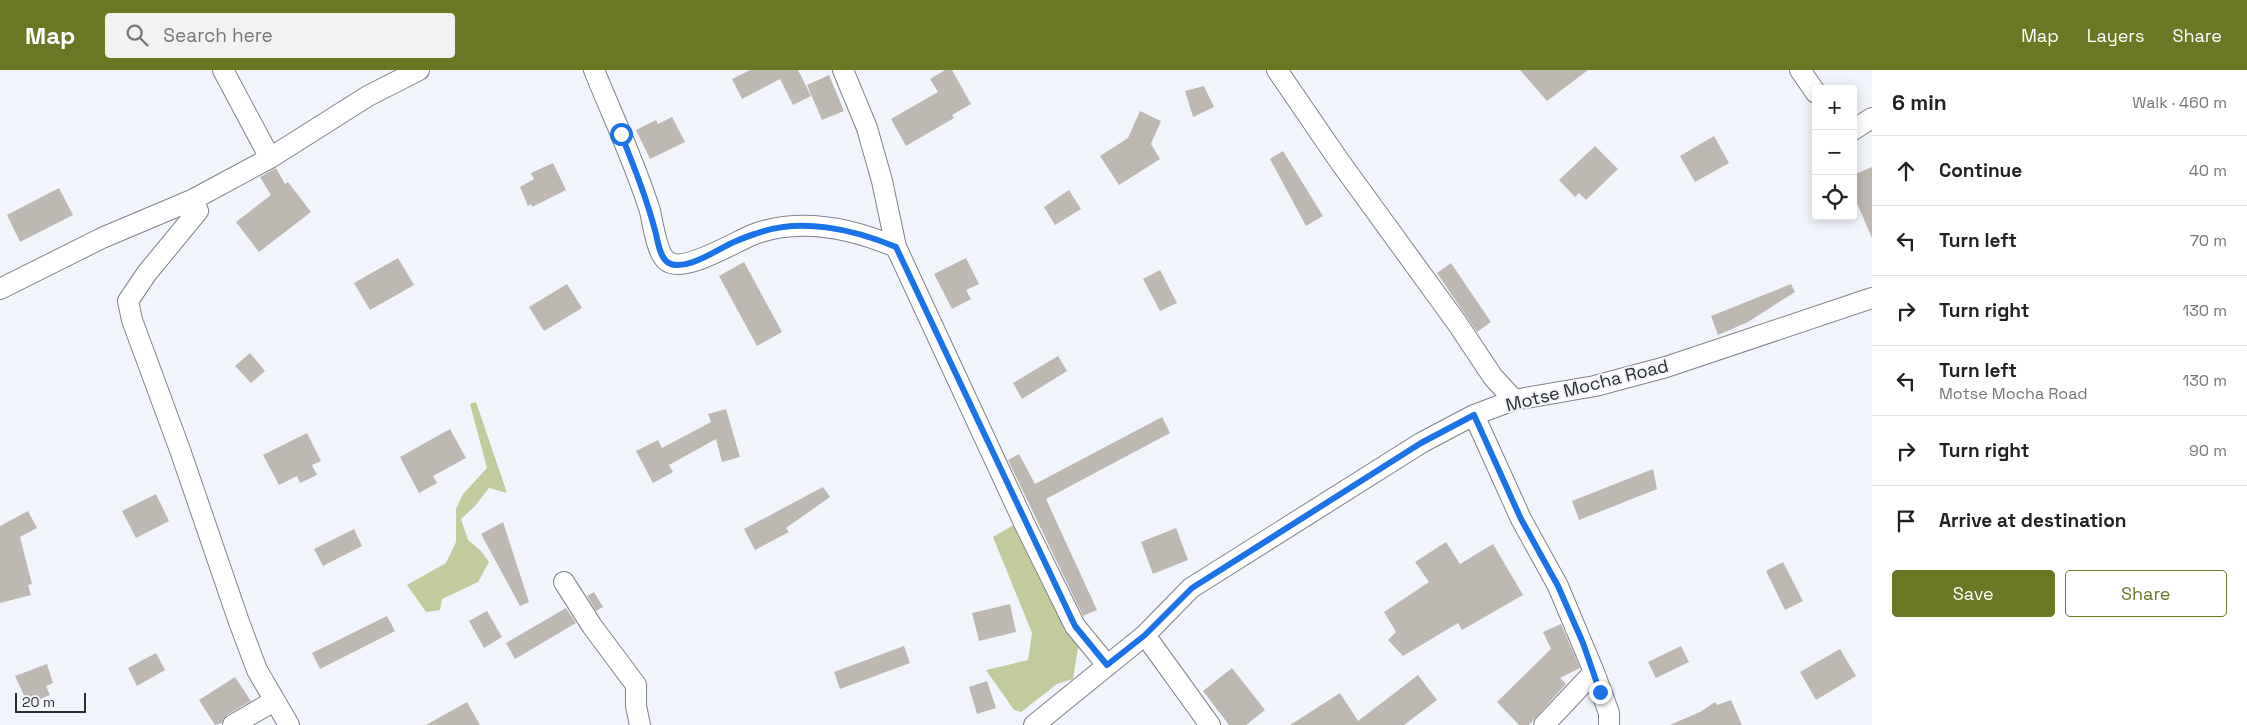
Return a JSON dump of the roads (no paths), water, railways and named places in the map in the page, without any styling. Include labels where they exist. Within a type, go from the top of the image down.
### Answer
[{"type":"street","points":[[222,70],[270,158]]},
{"type":"street","points":[[0,289],[102,238],[192,200],[270,158],[368,96],[419,70]]},
{"type":"street","points":[[594,70],[643,188],[660,252],[667,262],[684,264],[707,257],[733,242],[782,226],[813,226],[848,231],[870,236],[896,247]]},
{"type":"street","points":[[843,70],[867,128],[882,182],[896,247],[1075,626],[1107,665]]},
{"type":"street","points":[[1278,70],[1340,162],[1457,323],[1493,377],[1514,400]]},
{"type":"street","points":[[1800,70],[1812,87]]},
{"type":"street","points":[[1857,127],[1872,118]]},
{"type":"street","points":[[192,200],[198,211],[147,274],[128,301],[132,320],[257,670],[289,725]]},
{"type":"street","name":"Motse Mocha Road","points":[[1034,725],[1145,635],[1192,588],[1421,443],[1474,415],[1514,400],[1595,386],[1666,367],[1872,298]]},
{"type":"street","points":[[1474,415],[1521,519],[1558,586],[1610,713],[1609,725]]},
{"type":"street","points":[[564,582],[592,626],[636,685],[636,706],[640,725]]},
{"type":"street","points":[[1145,635],[1210,725]]},
{"type":"street","points":[[1544,725],[1594,672]]},
{"type":"street","points":[[233,725],[274,701]]}]
